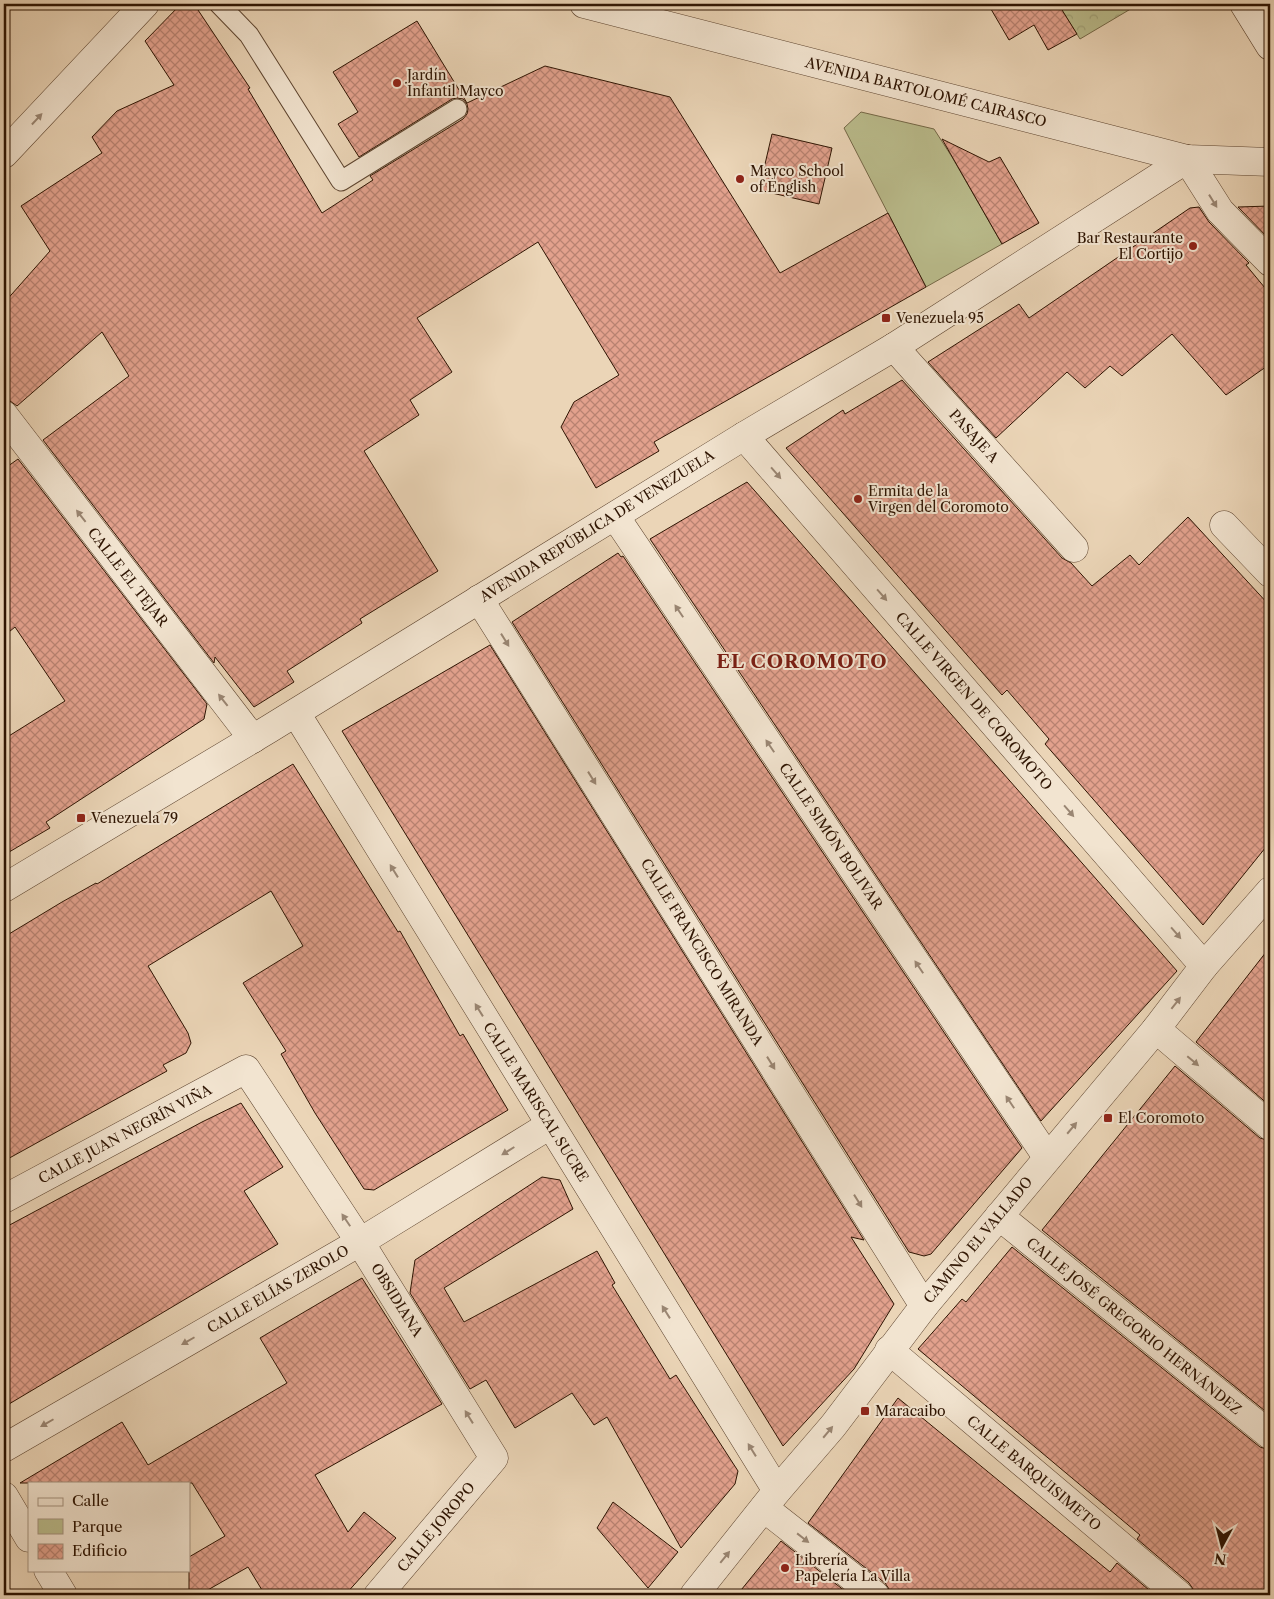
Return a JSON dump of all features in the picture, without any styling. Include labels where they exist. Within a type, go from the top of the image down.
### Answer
[{"type":"street","points":[[4,154],[145,4]]},
{"type":"street","name":"AVENIDA BARTOLOMÉ CAIRASCO","points":[[584,4],[1187,159],[1270,162]]},
{"type":"street","points":[[1244,4],[1270,46]]},
{"type":"street","points":[[1187,159],[1220,212],[1270,262]]},
{"type":"street","name":"AVENIDA REPÚBLICA DE VENEZUELA","points":[[4,888],[296,713],[744,436],[894,347],[1187,159]]},
{"type":"street","name":"PASAJE A","points":[[894,347],[1074,548]]},
{"type":"street","name":"CALLE EL TEJAR","points":[[4,415],[252,739]]},
{"type":"street","name":"CALLE VIRGEN DE COROMOTO","points":[[744,436],[1204,966]]},
{"type":"street","name":"CALLE SIMÓN BOLIVAR","points":[[615,516],[1047,1157]]},
{"type":"street","points":[[1224,525],[1270,573]]},
{"type":"street","name":"CALLE FRANCISCO MIRANDA","points":[[479,599],[924,1306]]},
{"type":"street","name":"CALLE MARISCAL SUCRE","points":[[296,713],[550,1125],[771,1500]]},
{"type":"street","name":"CAMINO EL VALLADO","points":[[694,1595],[833,1426],[924,1306],[1156,1029],[1204,966],[1270,891]]},
{"type":"street","points":[[1156,1029],[1270,1126]]},
{"type":"street","name":"CALLE JUAN NEGRÍN VIÑA","points":[[4,1199],[246,1069]]},
{"type":"street","name":"OBSIDIANA","points":[[246,1069],[360,1242],[494,1458]]},
{"type":"street","name":"CALLE ELÍAS ZEROLO","points":[[4,1448],[360,1242],[550,1125]]},
{"type":"street","name":"CALLE JOSÉ GREGORIO HERNÁNDEZ","points":[[999,1216],[1270,1436]]},
{"type":"street","name":"CALLE BARQUISIMETO","points":[[889,1350],[1179,1595]]},
{"type":"street","name":"CALLE JOROPO","points":[[378,1595],[494,1458]]},
{"type":"street","points":[[4,1496],[28,1536]]},
{"type":"street","points":[[771,1500],[875,1595]]},
{"type":"street","points":[[49,1572],[63,1595]]},
{"type":"lane","points":[[219,4],[249,35],[341,181],[457,110]]},
{"type":"green space","points":[[1058,4],[1139,4],[1080,39]]},
{"type":"green space","points":[[861,112],[934,129],[1002,244],[926,287],[844,128]]},
{"type":"building","points":[[181,4],[194,4],[250,88],[248,89],[322,213],[373,180],[370,176],[463,119],[467,114],[467,104],[463,99],[452,99],[359,157],[338,124],[358,112],[333,72],[417,21],[467,103],[545,66],[670,97],[780,273],[888,213],[926,287],[654,442],[659,451],[596,488],[561,427],[574,402],[619,375],[538,242],[417,318],[452,372],[410,400],[419,415],[364,451],[438,571],[360,619],[362,623],[287,671],[294,682],[254,707],[215,657],[214,663],[43,440],[129,376],[102,332],[17,406],[10,401],[4,400],[4,303],[50,251],[21,206],[102,153],[92,137],[117,111],[174,85],[145,41]]},
{"type":"building","points":[[988,4],[1072,4],[1062,10],[1077,34],[1048,50],[1034,25],[1009,40]]},
{"type":"building","points":[[772,134],[832,148],[819,204],[759,190]]},
{"type":"building","points":[[942,139],[989,162],[1000,157],[1039,223],[1002,244]]},
{"type":"building","points":[[1270,206],[1270,240],[1238,207]]},
{"type":"building","points":[[1199,207],[1209,222],[1249,263],[1246,265],[1270,294],[1270,364],[1226,395],[1172,334],[1122,376],[1110,366],[1085,388],[1067,372],[996,438],[928,362],[1019,304],[1029,318],[1190,208]]},
{"type":"building","points":[[902,380],[1062,558],[1071,563],[1092,586],[1130,555],[1139,565],[1188,517],[1270,606],[1270,842],[1203,925],[1045,744],[1049,739],[1007,690],[1002,695],[786,448],[843,410],[845,414]]},
{"type":"building","points":[[18,459],[207,704],[204,719],[46,822],[50,828],[4,855],[4,739],[65,701],[15,627],[4,636],[4,469]]},
{"type":"building","points":[[747,482],[1177,971],[1041,1121],[650,539]]},
{"type":"building","points":[[618,553],[621,557],[623,556],[1022,1148],[931,1254],[924,1256],[909,1252],[512,622]]},
{"type":"building","points":[[490,645],[864,1240],[851,1237],[894,1304],[854,1369],[783,1446],[342,731]]},
{"type":"building","points":[[293,764],[398,932],[400,931],[460,1036],[463,1034],[508,1110],[374,1190],[364,1189],[315,1113],[281,1054],[286,1051],[243,983],[303,946],[271,891],[148,966],[188,1033],[191,1043],[186,1053],[163,1065],[167,1071],[4,1161],[4,937],[62,902],[97,884]]},
{"type":"building","points":[[1270,947],[1270,1106],[1196,1042]]},
{"type":"building","points":[[1175,1066],[1260,1138],[1270,1141],[1270,1415],[1042,1230]]},
{"type":"building","points":[[241,1103],[283,1167],[244,1191],[278,1244],[4,1407],[4,1228]]},
{"type":"building","points":[[542,1177],[560,1180],[573,1209],[444,1288],[464,1322],[597,1251],[615,1283],[612,1285],[670,1379],[676,1375],[738,1471],[735,1484],[681,1548],[607,1417],[594,1425],[572,1393],[515,1428],[486,1380],[470,1389],[410,1293],[415,1260]]},
{"type":"building","points":[[1012,1247],[1260,1447],[1270,1450],[1270,1595],[1194,1595],[1189,1583],[1137,1539],[1140,1535],[918,1349],[962,1299],[966,1302]]},
{"type":"building","points":[[362,1278],[442,1404],[315,1475],[348,1532],[364,1512],[396,1538],[345,1595],[265,1595],[248,1567],[199,1595],[189,1595],[190,1556],[225,1536],[190,1482],[20,1483],[122,1422],[148,1465],[287,1383],[260,1338]]},
{"type":"building","points":[[898,1398],[1110,1572],[1117,1563],[1155,1595],[890,1595],[885,1583],[808,1523]]},
{"type":"building","points":[[613,1502],[678,1552],[648,1588],[597,1528]]},
{"type":"building","points":[[781,1541],[850,1595],[737,1595]]},
{"type":"place","name":"Jardín Infantil Mayco","points":[[397,83]]},
{"type":"place","name":"Mayco School of English","points":[[740,179]]},
{"type":"place","name":"Bar Restaurante El Cortijo","points":[[1193,246]]},
{"type":"place","name":"Venezuela 95","points":[[886,318]]},
{"type":"place","name":"Ermita de la Virgen del Coromoto","points":[[858,499]]},
{"type":"place","name":"Venezuela 79","points":[[81,818]]},
{"type":"place","name":"El Coromoto","points":[[1108,1118]]},
{"type":"place","name":"Maracaibo","points":[[865,1411]]},
{"type":"place","name":"Librería Papelería La Villa","points":[[785,1568]]},
{"type":"district","name":"EL COROMOTO","points":[[802,661]]}]
